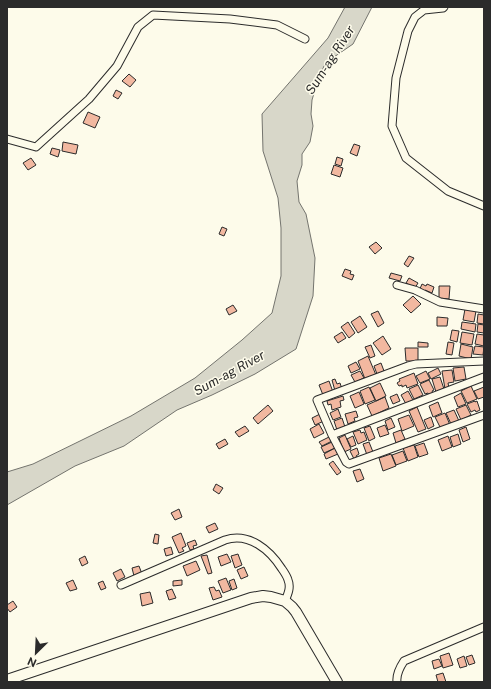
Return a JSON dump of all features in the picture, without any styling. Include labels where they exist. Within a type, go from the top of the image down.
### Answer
[{"type":"main road","points":[[7,680],[251,598],[263,596],[285,601],[296,612],[338,682]]},
{"type":"street","points":[[444,7],[424,10],[415,17],[408,31],[396,78],[392,126],[406,158],[448,191],[484,206]]},
{"type":"street","points":[[7,139],[36,146],[89,99],[117,66],[138,27],[153,15],[230,19],[277,25],[305,39]]},
{"type":"street","points":[[397,285],[415,290],[440,302],[484,309]]},
{"type":"street","points":[[484,361],[416,364],[317,400],[332,435],[348,464],[484,415]]},
{"type":"street","points":[[332,435],[484,377]]},
{"type":"street","points":[[121,586],[225,540],[236,538],[246,539],[262,546],[278,563],[288,580],[288,592],[285,601]]},
{"type":"street","points":[[397,682],[396,680],[399,668],[404,661],[484,627]]},
{"type":"water","name":"Sum-ag River","points":[[345,7],[372,7],[353,44],[324,66],[312,100],[311,114],[313,126],[310,142],[302,154],[302,165],[297,181],[299,202],[306,214],[315,258],[313,296],[296,349],[255,374],[177,410],[124,446],[75,466],[7,505],[7,472],[33,464],[131,416],[195,378],[242,340],[272,313],[281,276],[281,228],[278,198],[263,151],[262,114],[328,38]]},
{"type":"building","points":[[129,74],[136,80],[130,87],[122,81]]},
{"type":"building","points":[[116,90],[122,93],[118,99],[113,96]]},
{"type":"building","points":[[88,112],[100,117],[95,128],[83,123]]},
{"type":"building","points":[[63,142],[78,145],[76,154],[62,151]]},
{"type":"building","points":[[354,144],[360,146],[357,156],[350,153]]},
{"type":"building","points":[[52,148],[60,150],[58,157],[50,154]]},
{"type":"building","points":[[337,157],[343,159],[341,166],[335,164]]},
{"type":"building","points":[[31,158],[36,165],[28,170],[23,163]]},
{"type":"building","points":[[334,165],[343,168],[340,177],[331,174]]},
{"type":"building","points":[[222,227],[227,229],[224,236],[219,234]]},
{"type":"building","points":[[376,242],[382,248],[375,254],[369,247]]},
{"type":"building","points":[[409,256],[414,258],[408,267],[404,264]]},
{"type":"building","points":[[345,269],[351,271],[350,274],[354,275],[352,280],[342,276]]},
{"type":"building","points":[[391,273],[402,276],[400,281],[389,278]]},
{"type":"building","points":[[409,278],[418,283],[415,288],[406,283]]},
{"type":"building","points":[[422,284],[426,286],[427,284],[434,287],[432,293],[425,290],[424,293],[419,291]]},
{"type":"building","points":[[439,286],[450,286],[449,299],[439,298]]},
{"type":"building","points":[[413,296],[421,304],[411,313],[403,305]]},
{"type":"building","points":[[233,305],[237,311],[229,315],[226,309]]},
{"type":"building","points":[[465,309],[476,311],[474,322],[463,320]]},
{"type":"building","points":[[378,311],[384,323],[378,327],[371,314]]},
{"type":"building","points":[[478,314],[484,315],[484,324],[477,323]]},
{"type":"building","points":[[360,316],[367,327],[358,333],[351,322]]},
{"type":"building","points":[[437,317],[448,318],[447,326],[437,326]]},
{"type":"building","points":[[348,322],[355,333],[349,338],[341,327]]},
{"type":"building","points":[[462,322],[476,324],[475,332],[461,329]]},
{"type":"building","points":[[478,324],[484,325],[484,333],[477,332]]},
{"type":"building","points":[[452,330],[459,331],[457,342],[450,340]]},
{"type":"building","points":[[342,332],[346,338],[338,343],[334,337]]},
{"type":"building","points":[[462,332],[474,334],[472,345],[460,343]]},
{"type":"building","points":[[477,334],[484,335],[484,346],[475,344]]},
{"type":"building","points":[[383,336],[391,349],[382,355],[373,343]]},
{"type":"building","points":[[418,342],[428,343],[428,347],[418,347]]},
{"type":"building","points":[[448,342],[454,343],[452,355],[446,354]]},
{"type":"building","points":[[461,344],[473,347],[471,359],[459,356]]},
{"type":"building","points":[[371,345],[375,356],[370,358],[365,347]]},
{"type":"building","points":[[475,346],[484,347],[483,355],[473,354]]},
{"type":"building","points":[[405,348],[418,348],[418,361],[406,361]]},
{"type":"building","points":[[368,356],[376,375],[365,379],[358,361]]},
{"type":"building","points":[[356,362],[360,369],[351,373],[348,366]]},
{"type":"building","points":[[381,363],[384,371],[377,374],[374,366]]},
{"type":"building","points":[[464,367],[466,379],[455,381],[453,368]]},
{"type":"building","points":[[438,368],[441,374],[431,379],[428,373]]},
{"type":"building","points":[[452,370],[454,382],[448,383],[449,388],[445,389],[442,371]]},
{"type":"building","points":[[360,371],[364,378],[355,382],[351,375]]},
{"type":"building","points":[[426,371],[430,379],[420,383],[416,376]]},
{"type":"building","points":[[414,373],[418,384],[407,388],[406,385],[402,387],[402,385],[399,386],[397,383],[400,381],[399,379]]},
{"type":"building","points":[[440,377],[444,389],[436,392],[432,379]]},
{"type":"building","points":[[335,379],[337,384],[340,383],[342,389],[335,391],[332,380]]},
{"type":"building","points":[[429,380],[434,390],[432,391],[433,393],[429,395],[428,393],[425,394],[420,384]]},
{"type":"building","points":[[329,381],[333,392],[323,395],[319,385]]},
{"type":"building","points":[[380,383],[386,396],[376,401],[370,388]]},
{"type":"building","points":[[418,385],[423,395],[414,399],[409,389]]},
{"type":"building","points":[[471,386],[477,399],[467,403],[461,391]]},
{"type":"building","points":[[369,387],[375,400],[365,404],[360,391]]},
{"type":"building","points":[[484,387],[484,397],[478,399],[474,391]]},
{"type":"building","points":[[408,391],[413,400],[406,404],[401,395]]},
{"type":"building","points":[[359,392],[364,404],[355,408],[350,396]]},
{"type":"building","points":[[461,393],[466,404],[458,407],[454,397]]},
{"type":"building","points":[[397,394],[400,401],[393,404],[390,397]]},
{"type":"building","points":[[343,396],[344,400],[340,401],[341,407],[332,410],[331,404],[328,405],[327,401]]},
{"type":"building","points":[[385,397],[389,408],[372,416],[367,405]]},
{"type":"building","points":[[477,401],[480,410],[471,412],[467,404]]},
{"type":"building","points":[[438,402],[442,413],[433,417],[429,406]]},
{"type":"building","points":[[268,405],[273,411],[258,424],[253,418]]},
{"type":"building","points":[[466,405],[471,415],[461,420],[456,409]]},
{"type":"building","points":[[417,407],[426,429],[418,432],[409,411]]},
{"type":"building","points":[[338,409],[341,417],[333,420],[330,413]]},
{"type":"building","points":[[454,410],[459,421],[451,424],[446,413]]},
{"type":"building","points":[[356,411],[358,417],[354,418],[355,421],[348,424],[345,414]]},
{"type":"building","points":[[445,413],[450,425],[441,429],[435,417]]},
{"type":"building","points":[[320,414],[324,421],[315,425],[312,418]]},
{"type":"building","points":[[409,415],[414,426],[402,431],[398,419]]},
{"type":"building","points":[[431,417],[434,426],[428,429],[424,420]]},
{"type":"building","points":[[342,418],[345,427],[337,430],[334,421]]},
{"type":"building","points":[[391,418],[395,427],[388,430],[385,421]]},
{"type":"building","points":[[319,424],[324,433],[314,438],[310,429]]},
{"type":"building","points":[[385,425],[389,434],[380,437],[377,428]]},
{"type":"building","points":[[245,426],[249,431],[239,437],[235,432]]},
{"type":"building","points":[[370,426],[375,438],[369,441],[364,428]]},
{"type":"building","points":[[466,427],[470,439],[463,442],[459,430]]},
{"type":"building","points":[[360,430],[361,433],[364,432],[367,440],[358,444],[353,432]]},
{"type":"building","points":[[401,430],[405,439],[396,443],[393,433]]},
{"type":"building","points":[[458,434],[461,444],[453,447],[450,437]]},
{"type":"building","points":[[345,435],[351,449],[344,452],[339,438]]},
{"type":"building","points":[[353,436],[356,445],[351,447],[347,439]]},
{"type":"building","points":[[448,436],[452,447],[442,451],[438,440]]},
{"type":"building","points":[[329,437],[332,441],[322,446],[319,442]]},
{"type":"building","points":[[225,439],[228,444],[219,449],[216,444]]},
{"type":"building","points":[[332,442],[335,448],[324,453],[321,447]]},
{"type":"building","points":[[369,442],[373,452],[367,455],[363,444]]},
{"type":"building","points":[[424,443],[428,454],[419,457],[415,446]]},
{"type":"building","points":[[414,445],[418,457],[408,461],[403,448]]},
{"type":"building","points":[[335,448],[338,454],[326,459],[324,454]]},
{"type":"building","points":[[357,448],[359,454],[356,456],[357,458],[354,459],[350,451]]},
{"type":"building","points":[[403,451],[407,461],[396,465],[392,455]]},
{"type":"building","points":[[391,454],[396,466],[383,471],[379,458]]},
{"type":"building","points":[[333,461],[341,472],[337,475],[329,464]]},
{"type":"building","points":[[360,469],[364,479],[357,482],[353,471]]},
{"type":"building","points":[[216,484],[223,488],[219,494],[213,490]]},
{"type":"building","points":[[179,509],[182,517],[175,520],[171,513]]},
{"type":"building","points":[[215,523],[218,529],[209,533],[206,527]]},
{"type":"building","points":[[181,533],[186,546],[182,548],[184,551],[179,553],[172,537]]},
{"type":"building","points":[[155,534],[159,535],[158,544],[153,543]]},
{"type":"building","points":[[195,540],[197,545],[193,546],[194,549],[190,550],[187,543]]},
{"type":"building","points":[[171,547],[173,554],[166,556],[164,549]]},
{"type":"building","points":[[227,554],[231,562],[221,566],[218,557]]},
{"type":"building","points":[[238,554],[242,565],[235,568],[231,556]]},
{"type":"building","points":[[207,555],[212,573],[208,574],[201,556]]},
{"type":"building","points":[[85,556],[88,563],[82,566],[79,559]]},
{"type":"building","points":[[196,561],[200,570],[187,576],[183,566]]},
{"type":"building","points":[[139,566],[142,574],[134,576],[132,568]]},
{"type":"building","points":[[244,567],[248,576],[241,579],[237,570]]},
{"type":"building","points":[[121,569],[125,577],[117,581],[113,573]]},
{"type":"building","points":[[226,578],[231,590],[223,593],[218,581]]},
{"type":"building","points":[[234,579],[237,588],[232,590],[229,581]]},
{"type":"building","points":[[73,580],[77,589],[70,591],[66,583]]},
{"type":"building","points":[[182,580],[182,585],[173,586],[173,581]]},
{"type":"building","points":[[103,581],[106,588],[101,590],[98,583]]},
{"type":"building","points":[[214,587],[216,591],[219,590],[222,597],[213,600],[209,588]]},
{"type":"building","points":[[172,589],[176,598],[169,600],[166,591]]},
{"type":"building","points":[[150,592],[153,603],[142,606],[140,594]]},
{"type":"building","points":[[13,601],[17,607],[10,612],[7,605]]},
{"type":"building","points":[[449,653],[453,665],[443,668],[440,656]]},
{"type":"building","points":[[472,655],[475,663],[469,665],[466,657]]},
{"type":"building","points":[[464,656],[467,666],[460,668],[457,659]]},
{"type":"building","points":[[439,659],[442,666],[434,669],[432,661]]},
{"type":"building","points":[[443,673],[446,682],[438,682],[436,675]]}]
